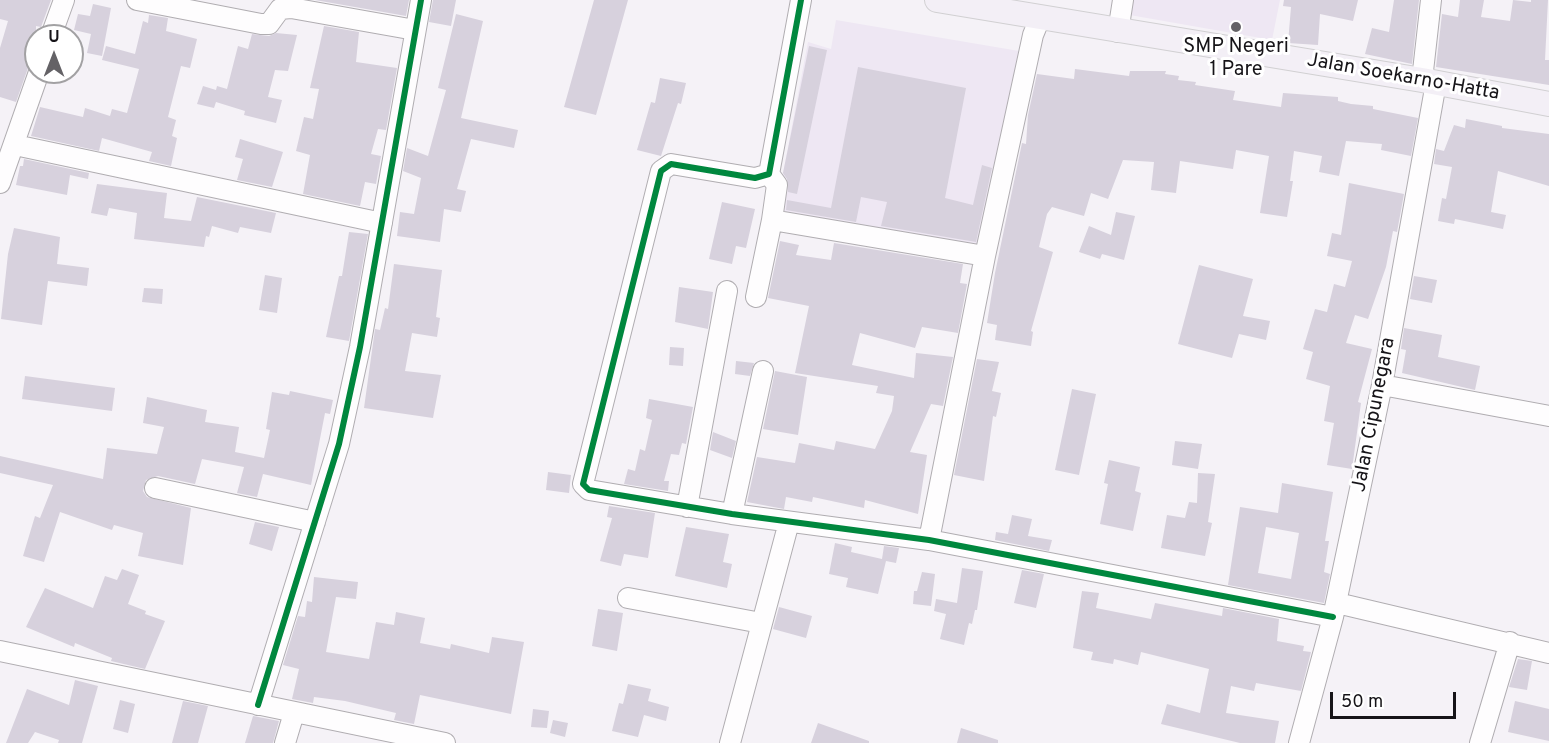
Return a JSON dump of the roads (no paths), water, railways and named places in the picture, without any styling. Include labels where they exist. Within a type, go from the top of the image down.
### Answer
[{"type":"main road","name":"Jalan Soekarno-Hatta","points":[[937,0],[1118,32],[1429,81],[1549,104]]},
{"type":"street","points":[[55,24],[63,0]]},
{"type":"street","points":[[137,0],[266,25],[280,9],[291,8],[415,30]]},
{"type":"street","points":[[258,705],[339,444],[382,224],[421,0]]},
{"type":"street","points":[[756,297],[777,185],[769,174],[801,0]]},
{"type":"street","points":[[1118,32],[1123,0]]},
{"type":"street","name":"Jalan Cipunegara","points":[[1299,743],[1335,610],[1382,385],[1429,81],[1431,0]]},
{"type":"street","points":[[929,540],[985,256],[1033,35],[1040,18]]},
{"type":"street","points":[[0,183],[35,84]]},
{"type":"street","points":[[15,145],[382,224]]},
{"type":"street","points":[[769,174],[755,178],[671,164],[663,167],[583,484],[589,490],[732,514],[929,540],[1335,610],[1510,642],[1549,653]]},
{"type":"street","points":[[772,220],[985,256]]},
{"type":"street","points":[[687,507],[727,291]]},
{"type":"street","points":[[732,514],[763,371]]},
{"type":"street","points":[[1382,385],[1549,416]]},
{"type":"street","points":[[155,488],[315,522]]},
{"type":"street","points":[[730,743],[789,522]]},
{"type":"street","points":[[628,598],[761,623]]},
{"type":"street","points":[[1480,743],[1510,642]]},
{"type":"street","points":[[0,651],[445,743]]},
{"type":"street","points":[[285,743],[294,713]]},
{"type":"place","name":"SMP Negeri 1 Pare","points":[[1236,27]]}]
